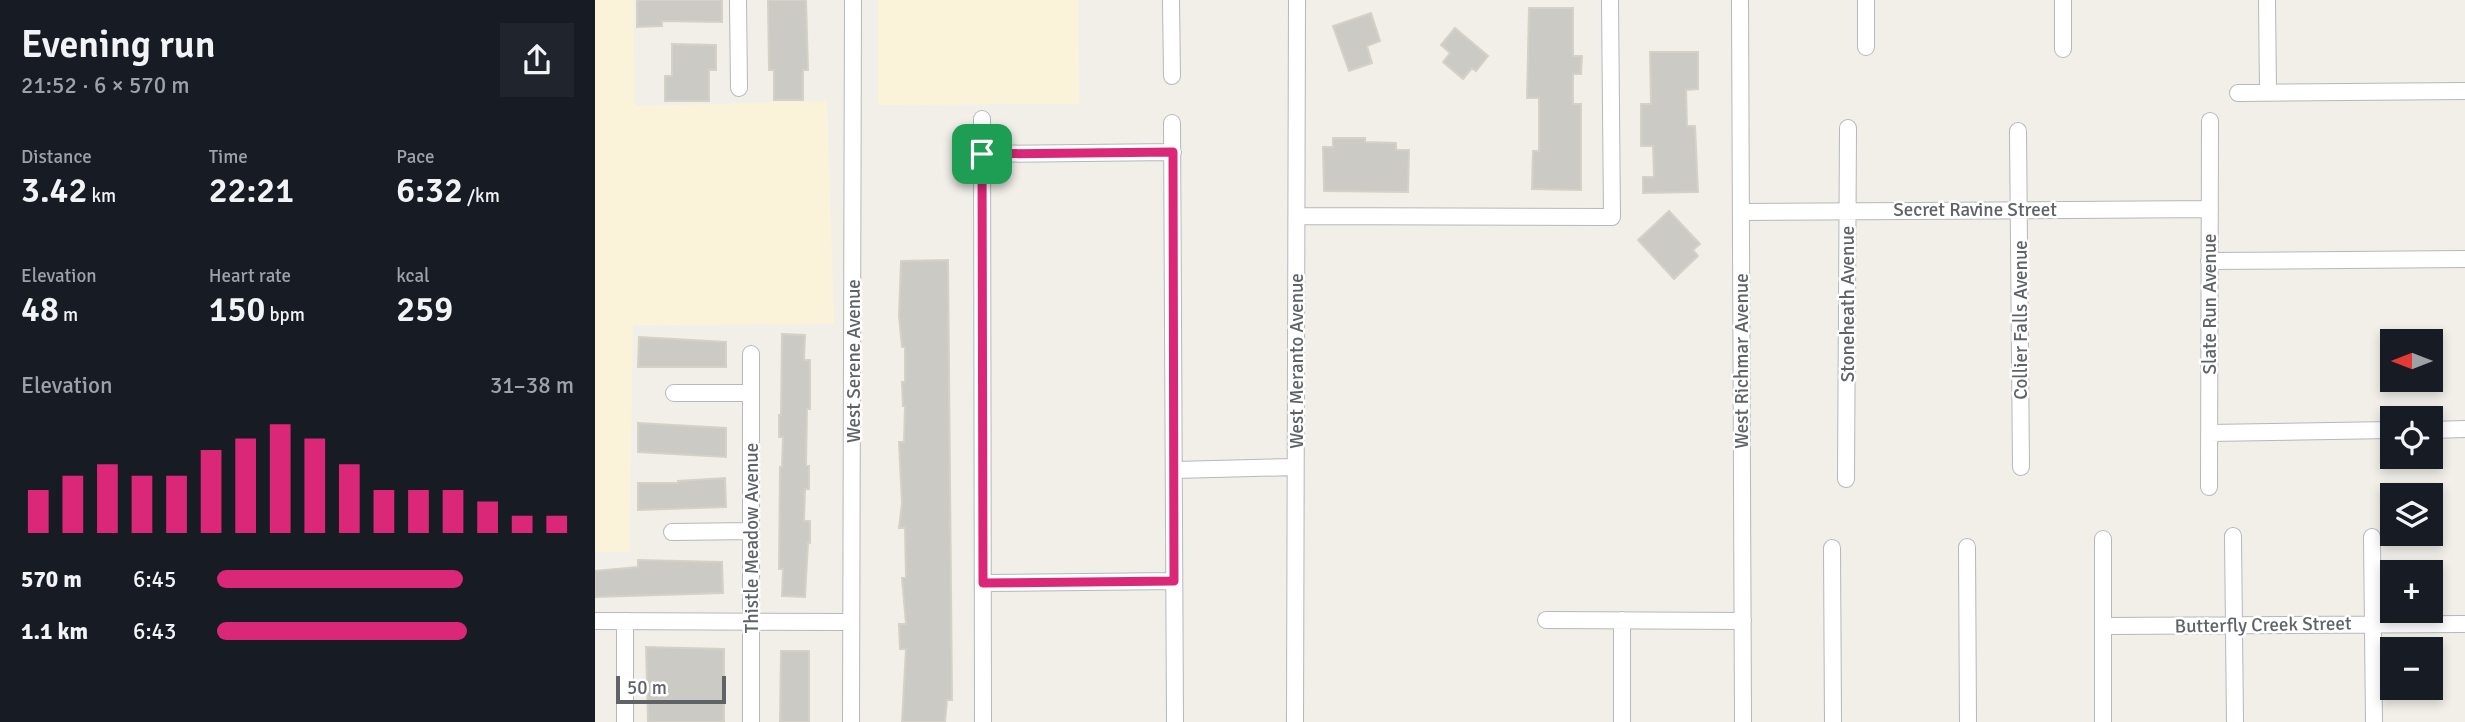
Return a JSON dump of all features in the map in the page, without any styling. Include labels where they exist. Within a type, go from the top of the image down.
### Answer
[{"type":"street","points":[[738,0],[739,88]]},
{"type":"street","name":"West Serene Avenue","points":[[851,722],[853,0]]},
{"type":"street","points":[[1171,0],[1172,76]]},
{"type":"street","name":"West Meranto Avenue","points":[[1295,722],[1297,0]]},
{"type":"street","points":[[1297,216],[1612,217],[1610,0]]},
{"type":"street","name":"West Richmar Avenue","points":[[1740,0],[1743,722]]},
{"type":"street","points":[[1866,0],[1866,47]]},
{"type":"street","points":[[2063,0],[2063,49]]},
{"type":"street","points":[[2267,0],[2268,92]]},
{"type":"street","points":[[2238,93],[2465,91]]},
{"type":"street","points":[[982,119],[983,722]]},
{"type":"street","name":"Slate Run Avenue","points":[[2209,487],[2210,121]]},
{"type":"street","points":[[1172,123],[1175,722]]},
{"type":"street","name":"Stoneheath Avenue","points":[[1846,479],[1848,128]]},
{"type":"street","name":"Collier Falls Avenue","points":[[2018,131],[2021,467]]},
{"type":"street","points":[[982,154],[1173,152]]},
{"type":"street","name":"Secret Ravine Street","points":[[1741,212],[2020,208],[2210,209]]},
{"type":"street","points":[[2209,261],[2465,259]]},
{"type":"street","name":"Thistle Meadow Avenue","points":[[751,354],[751,722]]},
{"type":"street","points":[[674,393],[750,393]]},
{"type":"street","points":[[2443,430],[2465,429]]},
{"type":"street","points":[[2209,433],[2380,430]]},
{"type":"street","points":[[1175,470],[1295,467]]},
{"type":"street","points":[[671,532],[751,531]]},
{"type":"street","points":[[2233,536],[2235,722]]},
{"type":"street","points":[[2372,537],[2374,722]]},
{"type":"street","points":[[2102,539],[2103,722]]},
{"type":"street","points":[[1967,547],[1968,722]]},
{"type":"street","points":[[1832,548],[1833,722]]},
{"type":"street","points":[[983,583],[1174,581]]},
{"type":"street","points":[[1546,620],[1743,621]]},
{"type":"street","points":[[1622,620],[1622,722]]},
{"type":"street","points":[[595,621],[851,622]]},
{"type":"street","points":[[625,621],[625,722]]},
{"type":"street","name":"Butterfly Creek Street","points":[[2103,626],[2465,624]]},
{"type":"sand","points":[[595,0],[633,0],[635,106],[827,101],[834,324],[633,325],[629,552],[595,552]]},
{"type":"sand","points":[[878,0],[1078,0],[1079,104],[878,105]]},
{"type":"building","points":[[637,0],[722,0],[722,22],[662,21],[662,26],[637,27]]},
{"type":"building","points":[[768,0],[806,0],[808,70],[803,70],[803,100],[774,100],[774,70],[769,70]]},
{"type":"building","points":[[1529,8],[1573,8],[1573,56],[1582,56],[1581,74],[1573,74],[1573,104],[1581,104],[1581,190],[1532,189],[1533,151],[1539,151],[1539,98],[1527,98]]},
{"type":"building","points":[[1371,13],[1380,41],[1367,46],[1372,63],[1349,71],[1333,26]]},
{"type":"building","points":[[1455,28],[1488,56],[1476,71],[1472,68],[1463,79],[1443,62],[1450,53],[1441,45]]},
{"type":"building","points":[[672,44],[716,45],[716,70],[709,70],[709,101],[665,101],[665,76],[672,76]]},
{"type":"building","points":[[1650,52],[1698,52],[1698,89],[1686,90],[1687,126],[1695,126],[1698,192],[1643,193],[1643,177],[1654,177],[1653,146],[1641,146],[1641,104],[1651,104]]},
{"type":"building","points":[[1333,138],[1365,138],[1365,142],[1396,143],[1396,150],[1409,150],[1408,192],[1324,191],[1323,147],[1333,147]]},
{"type":"building","points":[[1669,211],[1700,244],[1693,250],[1698,256],[1674,279],[1638,240]]},
{"type":"building","points":[[948,260],[952,700],[947,700],[945,722],[902,722],[906,649],[900,649],[899,624],[906,624],[902,578],[906,578],[905,528],[899,528],[902,503],[899,442],[904,442],[905,406],[902,382],[905,382],[905,347],[902,347],[899,316],[901,261]]},
{"type":"building","points":[[782,334],[805,335],[804,360],[810,360],[806,466],[809,466],[809,489],[805,489],[804,521],[810,521],[810,543],[805,597],[782,596],[783,569],[779,569],[783,437],[779,437]]},
{"type":"building","points":[[639,337],[726,342],[726,367],[638,367]]},
{"type":"building","points":[[638,423],[726,428],[726,457],[638,452]]},
{"type":"building","points":[[725,478],[726,507],[638,510],[638,483],[678,483]]},
{"type":"building","points":[[638,560],[722,562],[723,593],[595,597],[595,571],[638,567]]},
{"type":"building","points":[[646,647],[724,649],[724,722],[648,722]]},
{"type":"building","points":[[781,651],[809,651],[809,722],[780,722]]},
{"type":"route","points":[[1173,152],[1174,581],[983,583],[982,154],[1173,152]]}]
